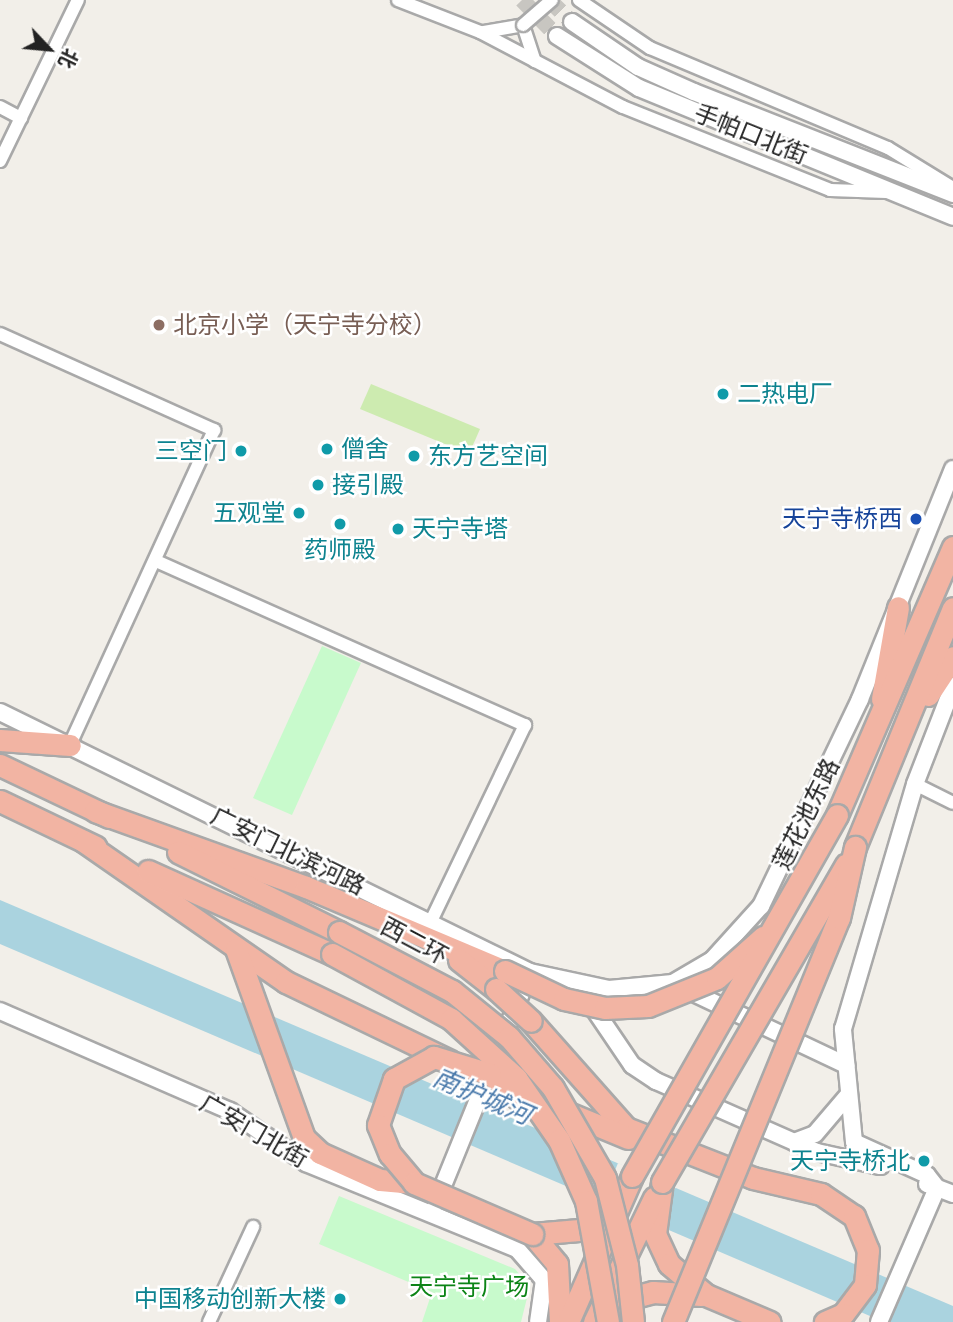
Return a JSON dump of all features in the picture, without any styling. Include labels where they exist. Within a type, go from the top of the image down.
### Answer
[{"type":"highway","name":"莲花池东路","points":[[632,1176],[778,924],[837,815],[953,547]]},
{"type":"highway","points":[[878,724],[898,607]]},
{"type":"highway","points":[[594,1322],[662,1182],[855,847],[953,608]]},
{"type":"highway","points":[[904,731],[953,657]]},
{"type":"highway","points":[[0,740],[70,745]]},
{"type":"highway","name":"西二环","points":[[0,765],[339,932],[452,991],[509,1037],[553,1088],[605,1178],[627,1265],[633,1322]]},
{"type":"highway","name":"西二环","points":[[0,801],[332,954],[451,1019],[516,1078],[547,1124],[586,1201],[609,1322]]},
{"type":"highway","points":[[96,811],[433,931],[501,980],[531,1021],[612,1117],[668,1147]]},
{"type":"highway","points":[[83,841],[322,1003],[468,1069],[490,1084],[618,1135],[668,1147],[841,1203],[859,1223],[868,1250],[859,1297],[825,1322]]},
{"type":"highway","points":[[673,1322],[839,918],[855,847]]},
{"type":"highway","points":[[501,980],[605,1008],[648,1006],[717,978],[778,924]]},
{"type":"highway","points":[[233,944],[250,978],[304,1138],[320,1153],[380,1180],[414,1183],[532,1234],[557,1264],[559,1322]]},
{"type":"highway","points":[[414,1183],[390,1154],[378,1125],[394,1079],[419,1060],[467,1062],[547,1124]]},
{"type":"highway","points":[[532,1234],[592,1229],[632,1176]]},
{"type":"highway","points":[[568,1322],[632,1176]]},
{"type":"highway","points":[[662,1182],[656,1234],[676,1285]]},
{"type":"highway","points":[[609,1322],[627,1300],[676,1285],[770,1322]]},
{"type":"street","points":[[0,161],[78,0]]},
{"type":"street","points":[[398,0],[480,32],[623,107],[830,190],[890,192]]},
{"type":"street","points":[[480,32],[523,25],[552,0]]},
{"type":"street","points":[[579,0],[650,48],[888,148],[953,188]]},
{"type":"street","name":"手帕口北街","points":[[572,22],[638,67],[694,92],[953,194]]},
{"type":"street","points":[[523,25],[535,61]]},
{"type":"street","name":"手帕口北街","points":[[557,36],[639,88],[953,217]]},
{"type":"street","points":[[0,107],[21,118]]},
{"type":"street","points":[[0,334],[214,430],[70,745]]},
{"type":"street","points":[[673,984],[712,960],[761,906],[898,607],[953,469]]},
{"type":"street","points":[[156,561],[525,725],[433,931]]},
{"type":"street","points":[[937,1188],[927,1175],[854,1142],[842,1029],[853,980],[915,784],[953,686]]},
{"type":"street","name":"广安门北滨河路","points":[[0,712],[70,745],[433,931],[530,972],[578,986],[632,990],[673,984]]},
{"type":"street","points":[[915,784],[953,803]]},
{"type":"street","points":[[432,1215],[445,1180],[490,1084],[530,972]]},
{"type":"street","points":[[673,984],[846,1065]]},
{"type":"street","points":[[578,986],[632,1065],[656,1081],[794,1142],[953,1194]]},
{"type":"street","points":[[614,1035],[612,1022],[632,990]]},
{"type":"street","name":"广安门北街","points":[[0,1011],[230,1111],[306,1163],[517,1249],[535,1265],[544,1280],[538,1322]]},
{"type":"street","points":[[794,1142],[815,1134],[849,1094]]},
{"type":"street","points":[[879,1322],[937,1188]]},
{"type":"street","points":[[209,1322],[253,1227]]},
{"type":"green space","points":[[371,384],[480,429],[469,454],[360,409]]},
{"type":"green space","points":[[322,646],[361,663],[292,815],[253,798]]},
{"type":"green space","name":"天宁寺广场","points":[[339,1196],[515,1269],[530,1286],[521,1322],[422,1322],[432,1292],[319,1244]]},
{"type":"water","points":[[0,900],[953,1306],[953,1322],[884,1322],[0,944]]},
{"type":"pier","points":[[618,1163],[676,1187],[653,1227],[601,1205]]},
{"type":"tunnel","points":[[522,0],[557,36]]},
{"type":"tunnel","points":[[549,0],[572,22]]},
{"type":"place","name":"北京小学（天宁寺分校）","points":[[159,325]]},
{"type":"place","name":"二热电厂","points":[[723,394]]},
{"type":"place","name":"僧舍","points":[[327,449]]},
{"type":"place","name":"三空门","points":[[241,451]]},
{"type":"place","name":"东方艺空间","points":[[414,456]]},
{"type":"place","name":"接引殿","points":[[318,485]]},
{"type":"place","name":"五观堂","points":[[299,513]]},
{"type":"place","name":"天宁寺桥西","points":[[916,519]]},
{"type":"place","name":"药师殿","points":[[340,524]]},
{"type":"place","name":"天宁寺塔","points":[[398,529]]},
{"type":"place","name":"天宁寺桥北","points":[[924,1161]]},
{"type":"place","name":"中国移动创新大楼","points":[[340,1299]]},
{"type":"water label","name":"南护城河","points":[[482,1097]]}]
